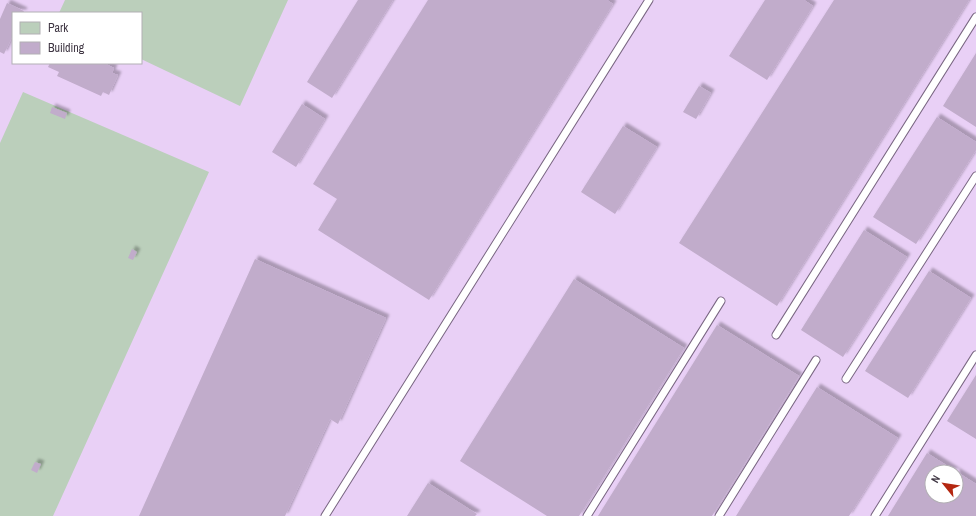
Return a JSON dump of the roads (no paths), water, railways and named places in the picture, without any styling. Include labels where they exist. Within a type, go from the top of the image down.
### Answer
[{"type":"lane","points":[[326,516],[649,0]]},
{"type":"lane","points":[[776,335],[976,18]]},
{"type":"lane","points":[[846,379],[976,176]]},
{"type":"lane","points":[[587,516],[721,301]]},
{"type":"lane","points":[[875,516],[976,355]]},
{"type":"lane","points":[[719,516],[816,360]]}]
